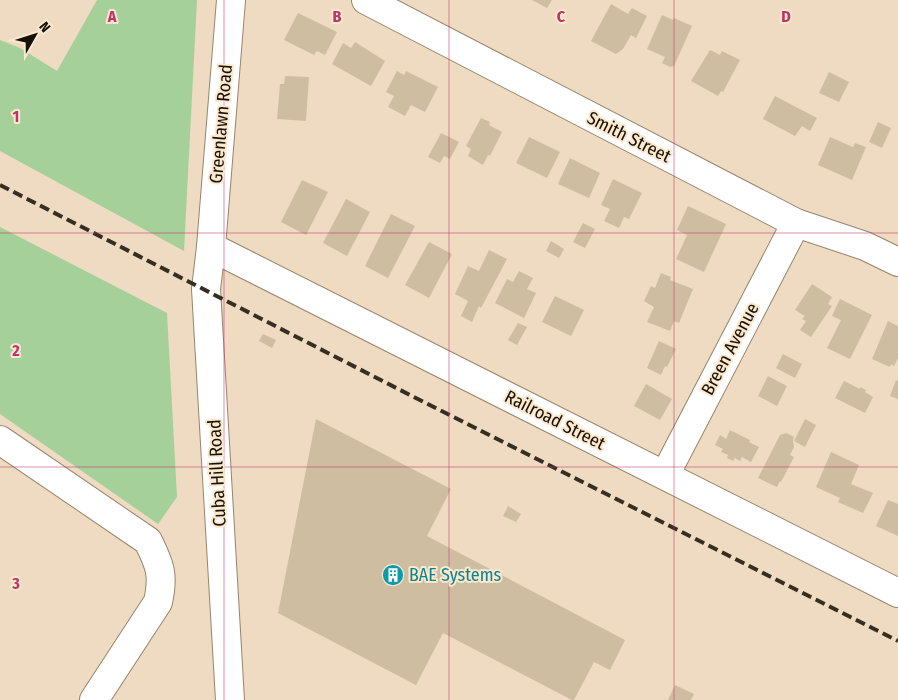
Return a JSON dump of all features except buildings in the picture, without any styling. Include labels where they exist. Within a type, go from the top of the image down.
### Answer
[{"type":"street","name":"Greenlawn Road","points":[[211,247],[231,0]]},
{"type":"street","name":"Smith Street","points":[[366,0],[796,223],[865,246],[898,262]]},
{"type":"street","name":"Breen Avenue","points":[[665,475],[796,223]]},
{"type":"street","name":"Cuba Hill Road","points":[[211,247],[206,289],[230,700]]},
{"type":"street","name":"Railroad Street","points":[[211,247],[898,593]]},
{"type":"street","points":[[0,440],[148,541],[159,562],[162,583],[158,602],[94,700]]},
{"type":"green space","points":[[97,0],[197,0],[184,251],[0,151],[0,40],[20,48],[57,71]]},
{"type":"green space","points":[[0,227],[167,313],[177,497],[158,524],[0,414]]},
{"type":"railway","points":[[0,185],[410,395],[898,641]]},
{"type":"place","name":"BAE Systems","points":[[393,575]]}]
